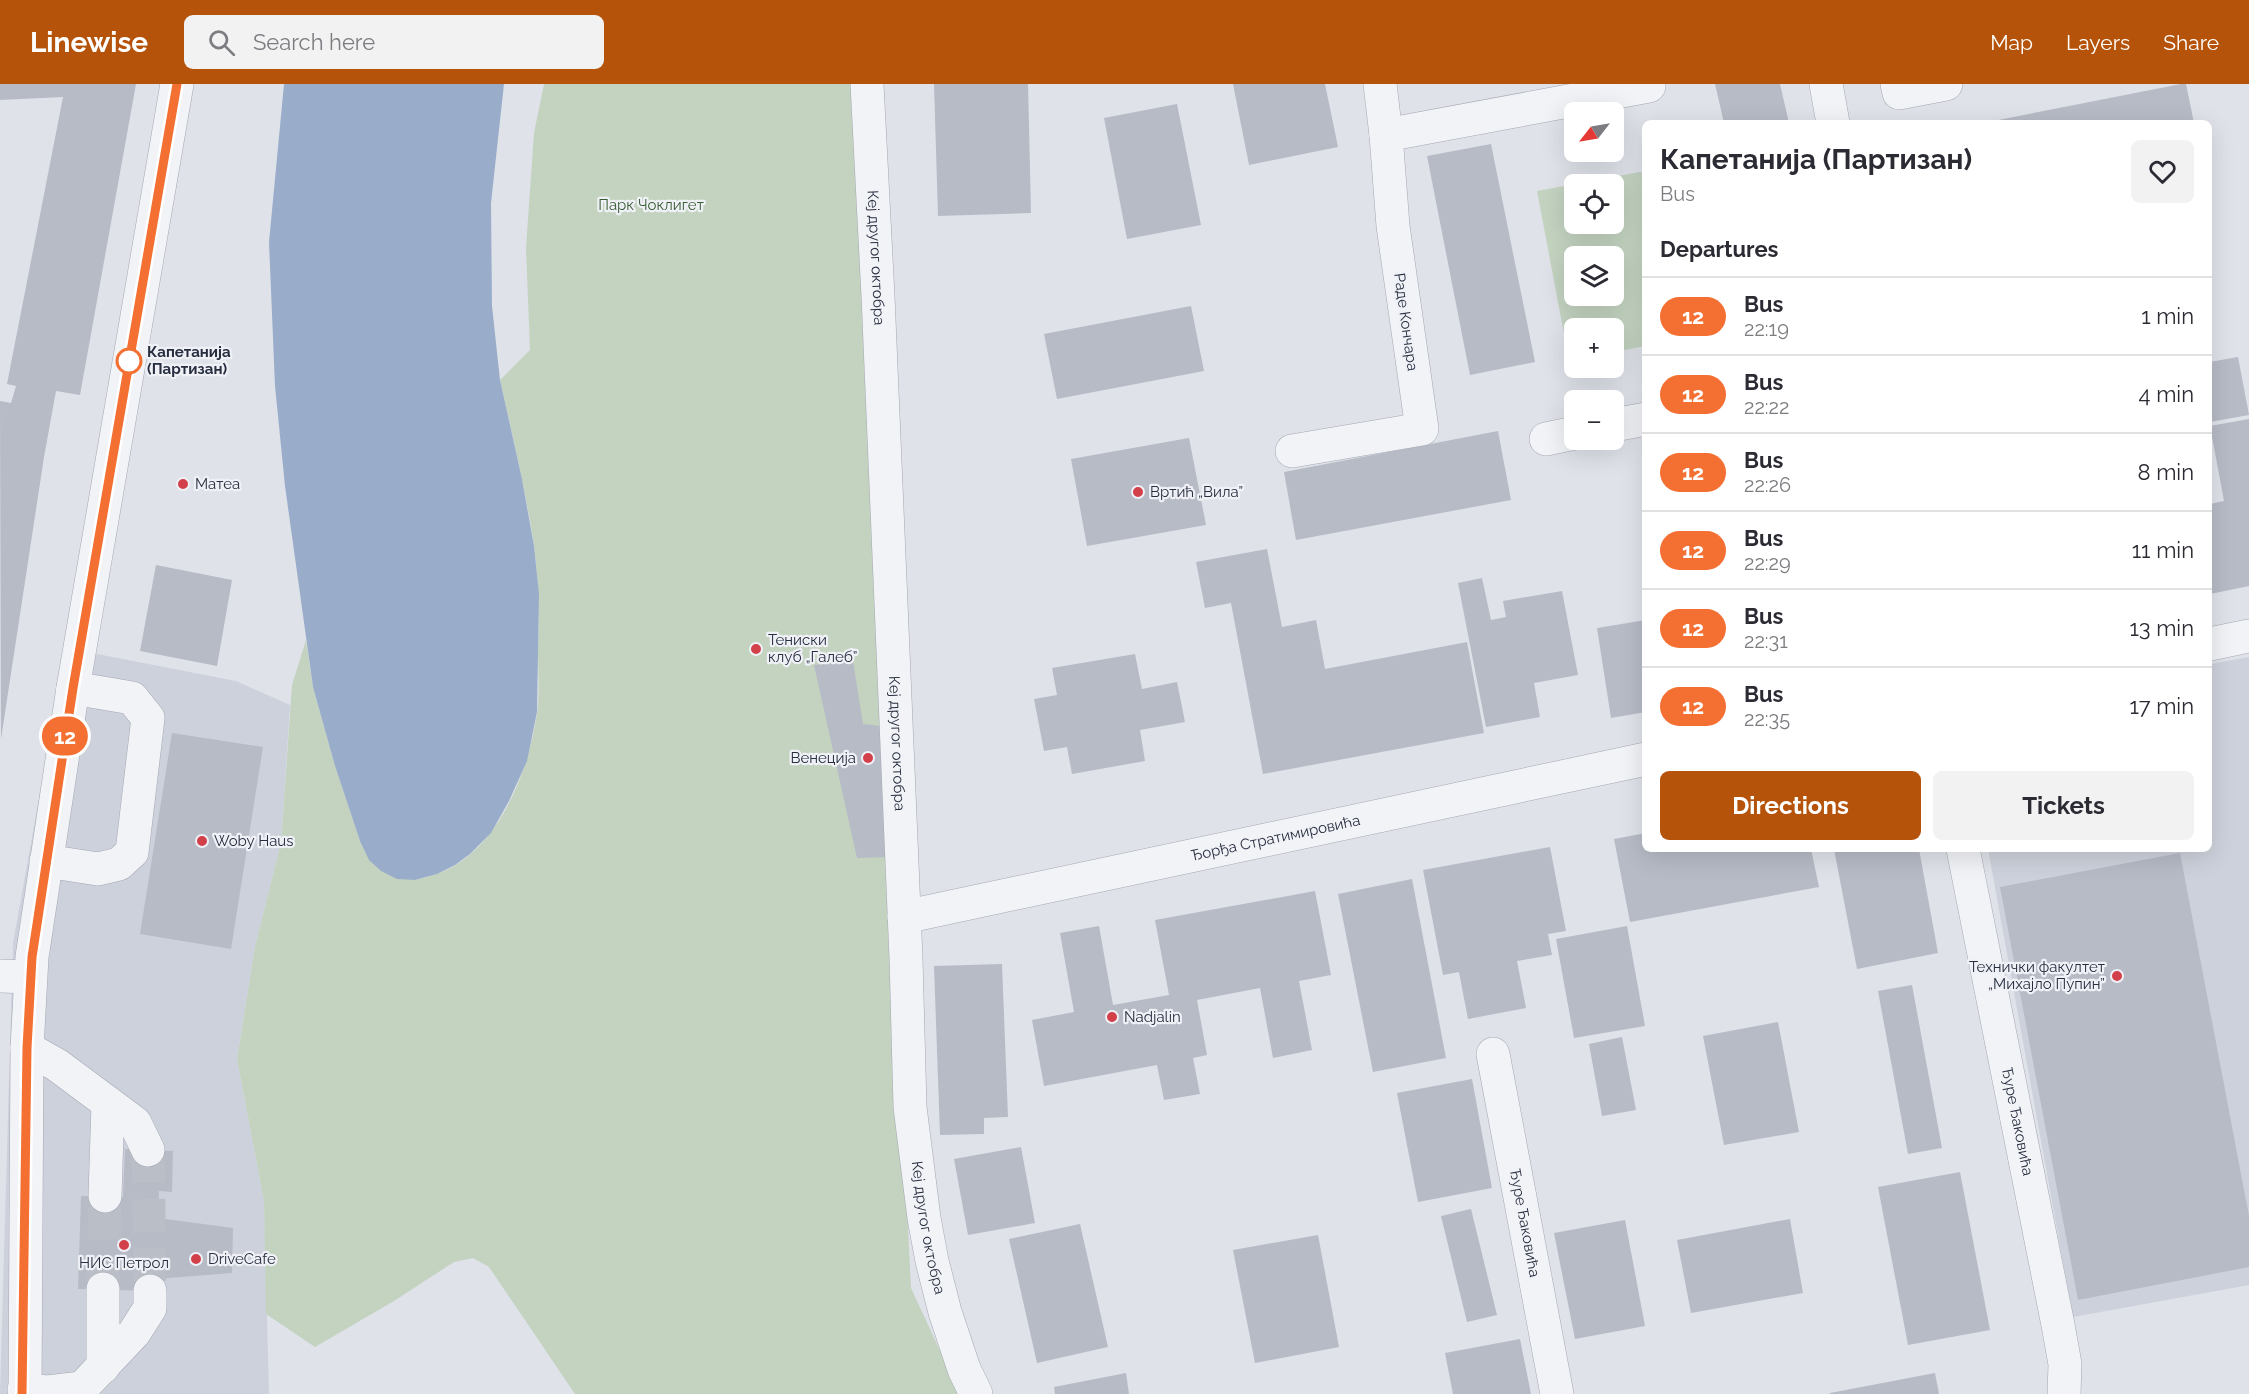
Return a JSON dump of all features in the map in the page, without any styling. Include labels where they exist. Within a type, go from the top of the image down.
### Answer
[{"type":"street","points":[[150,1291],[150,1308],[134,1334],[82,1388],[24,1393],[27,1048],[15,977],[46,861],[73,688],[177,84]]},
{"type":"street","name":"Кеј другог октобра","points":[[867,84],[878,296],[910,1107],[924,1218],[945,1312],[964,1369],[976,1394]]},
{"type":"street","name":"Раде Кончара","points":[[1292,451],[1422,429],[1393,226],[1380,84]]},
{"type":"street","points":[[1826,84],[1832,120]]},
{"type":"street","points":[[1897,84],[1899,93],[1947,84]]},
{"type":"street","points":[[1386,135],[1648,86]]},
{"type":"street","points":[[1624,423],[1642,420]]},
{"type":"street","points":[[2212,644],[2249,636]]},
{"type":"street","points":[[46,861],[98,869],[119,864],[132,852],[148,718],[132,698],[73,688]]},
{"type":"street","name":"Ђорђа Стратимировића","points":[[904,917],[1642,760]]},
{"type":"street","name":"Ђуре Ђаковића","points":[[1964,852],[2058,1325],[2065,1364],[2064,1394]]},
{"type":"street","points":[[27,1048],[57,1065],[135,1123],[148,1150]]},
{"type":"street","name":"Ђуре Ђаковића","points":[[1493,1054],[1557,1394]]},
{"type":"street","points":[[105,1196],[108,1103]]},
{"type":"street","points":[[103,1289],[103,1367]]},
{"type":"shaded area","points":[[66,648],[236,681],[290,705],[281,843],[255,947],[237,1059],[264,1201],[269,1394],[0,1394],[13,943]]},
{"type":"shaded area","name":"Технички факултет „Михајло Пупин”","points":[[2249,657],[2249,1285],[2073,1317],[1989,852],[2212,852],[2212,664]]},
{"type":"green space","name":"Парк Чоклигет","points":[[544,84],[867,84],[900,1068],[911,1288],[960,1394],[575,1394],[489,1267],[473,1258],[454,1262],[394,1301],[315,1347],[266,1314],[264,1201],[237,1059],[255,947],[281,843],[292,685],[306,640],[313,687],[335,766],[360,841],[415,880],[454,866],[472,853],[487,837],[511,799],[533,735],[539,690],[537,572],[527,504],[500,380],[530,350],[526,248],[534,133]]},
{"type":"green space","points":[[1642,172],[1642,347],[1624,350],[1624,318],[1564,318],[1564,334],[1537,191],[1564,186],[1564,234],[1624,234],[1624,175]]},
{"type":"water","points":[[284,84],[504,84],[491,203],[492,306],[500,380],[534,546],[539,594],[537,712],[527,761],[491,833],[455,865],[437,874],[415,880],[397,879],[381,871],[369,860],[360,841],[335,766],[313,687],[285,486],[275,386],[269,242]]},
{"type":"building","points":[[0,84],[136,84],[80,395],[56,391],[1,739],[0,401],[11,403],[16,386],[7,384],[63,97],[0,100]]},
{"type":"building","points":[[934,84],[1028,84],[1031,213],[938,216]]},
{"type":"building","points":[[1233,84],[1325,84],[1338,147],[1249,165]]},
{"type":"building","points":[[1715,84],[1780,84],[1788,120],[1723,120]]},
{"type":"building","points":[[2186,84],[2193,120],[1998,120]]},
{"type":"building","points":[[1177,104],[1201,225],[1127,239],[1104,118]]},
{"type":"building","points":[[1491,144],[1535,362],[1470,375],[1427,156]]},
{"type":"building","points":[[1191,306],[1204,371],[1057,399],[1044,334]]},
{"type":"building","points":[[2238,357],[2249,415],[2212,422],[2212,362]]},
{"type":"building","points":[[2249,419],[2249,586],[2212,594],[2212,504],[2224,501],[2212,426]]},
{"type":"building","points":[[1498,431],[1511,500],[1296,540],[1284,472]]},
{"type":"building","name":"Вртић „Вила”","points":[[1189,438],[1206,525],[1087,546],[1071,459]]},
{"type":"building","points":[[1267,549],[1282,627],[1316,620],[1325,669],[1467,642],[1484,733],[1263,774],[1231,603],[1205,608],[1196,562]]},
{"type":"building","points":[[156,565],[232,580],[217,666],[140,651]]},
{"type":"building","points":[[1482,578],[1491,620],[1506,617],[1503,601],[1562,591],[1578,675],[1534,683],[1540,717],[1486,727],[1458,583]]},
{"type":"building","points":[[1642,621],[1642,713],[1611,718],[1597,628]]},
{"type":"building","points":[[1135,654],[1142,689],[1177,682],[1185,722],[1140,730],[1145,761],[1072,774],[1067,747],[1044,751],[1034,699],[1057,695],[1052,668]]},
{"type":"building","points":[[853,661],[863,724],[890,727],[892,857],[857,858],[814,665]]},
{"type":"building","name":"Woby Haus","points":[[172,733],[263,747],[231,949],[140,934]]},
{"type":"building","points":[[1642,834],[1642,852],[1812,852],[1819,887],[1630,922],[1614,839]]},
{"type":"building","points":[[1550,847],[1566,931],[1548,934],[1552,955],[1517,961],[1526,1008],[1468,1019],[1459,972],[1443,975],[1423,870]]},
{"type":"building","points":[[1835,852],[1920,852],[1938,953],[1857,969]]},
{"type":"building","name":"Технички факултет „Михајло Пупин”","points":[[2180,853],[2249,1216],[2249,1267],[2078,1300],[2000,887]]},
{"type":"building","points":[[1412,879],[1446,1058],[1373,1072],[1338,894]]},
{"type":"building","points":[[1315,891],[1331,975],[1299,981],[1312,1050],[1273,1058],[1260,988],[1197,1000],[1207,1055],[1193,1058],[1200,1094],[1164,1100],[1157,1065],[1044,1086],[1032,1020],[1074,1012],[1060,933],[1099,926],[1113,1005],[1169,995],[1155,920]]},
{"type":"building","points":[[1627,926],[1645,1026],[1574,1038],[1556,939]]},
{"type":"building","points":[[1002,964],[1008,1117],[984,1118],[984,1134],[940,1135],[934,966]]},
{"type":"building","points":[[1912,985],[1942,1148],[1908,1154],[1878,991]]},
{"type":"building","points":[[1778,1022],[1799,1132],[1724,1145],[1703,1036]]},
{"type":"building","points":[[1622,1037],[1636,1110],[1602,1116],[1589,1044]]},
{"type":"building","points":[[1472,1079],[1492,1188],[1418,1202],[1397,1093]]},
{"type":"building","points":[[1021,1147],[1035,1223],[968,1235],[954,1159]]},
{"type":"building","points":[[125,1149],[173,1151],[172,1192],[159,1191],[158,1218],[233,1228],[232,1273],[156,1279],[155,1291],[78,1289],[81,1196],[123,1197]]},
{"type":"building","points":[[1960,1172],[1990,1330],[1908,1345],[1878,1187]]},
{"type":"building","points":[[1471,1209],[1497,1315],[1467,1322],[1441,1216]]},
{"type":"building","points":[[1790,1219],[1803,1293],[1691,1313],[1677,1240]]},
{"type":"building","points":[[1625,1220],[1645,1326],[1575,1339],[1554,1233]]},
{"type":"building","points":[[1080,1224],[1108,1347],[1037,1363],[1009,1239]]},
{"type":"building","points":[[1318,1235],[1339,1347],[1255,1363],[1233,1250]]},
{"type":"building","points":[[1520,1339],[1531,1394],[1453,1394],[1445,1353]]},
{"type":"building","points":[[1126,1373],[1129,1394],[1055,1394],[1054,1387]]},
{"type":"building","points":[[1935,1373],[1939,1394],[1830,1394],[1830,1393]]},
{"type":"tunnel","points":[[148,1150],[150,1291]]},
{"type":"tunnel","points":[[103,1289],[105,1196]]},
{"type":"bus line","name":"12","points":[[22,1394],[24,1390],[27,1048],[32,957],[73,688],[177,84]]},
{"type":"place","name":"Капетанија (Партизан)","points":[[129,361]]},
{"type":"place","name":"Матеа","points":[[183,484]]},
{"type":"place","name":"Вртић „Вила”","points":[[1138,492]]},
{"type":"place","name":"Тениски клуб „Галеб”","points":[[756,649]]},
{"type":"place","name":"Венеција","points":[[868,758]]},
{"type":"place","name":"Woby Haus","points":[[202,841]]},
{"type":"place","name":"Технички факултет „Михајло Пупин”","points":[[2117,976]]},
{"type":"place","name":"Nadjalin","points":[[1112,1017]]},
{"type":"place","name":"НИС Петрол","points":[[124,1245]]},
{"type":"place","name":"DriveCafe","points":[[196,1259]]}]
